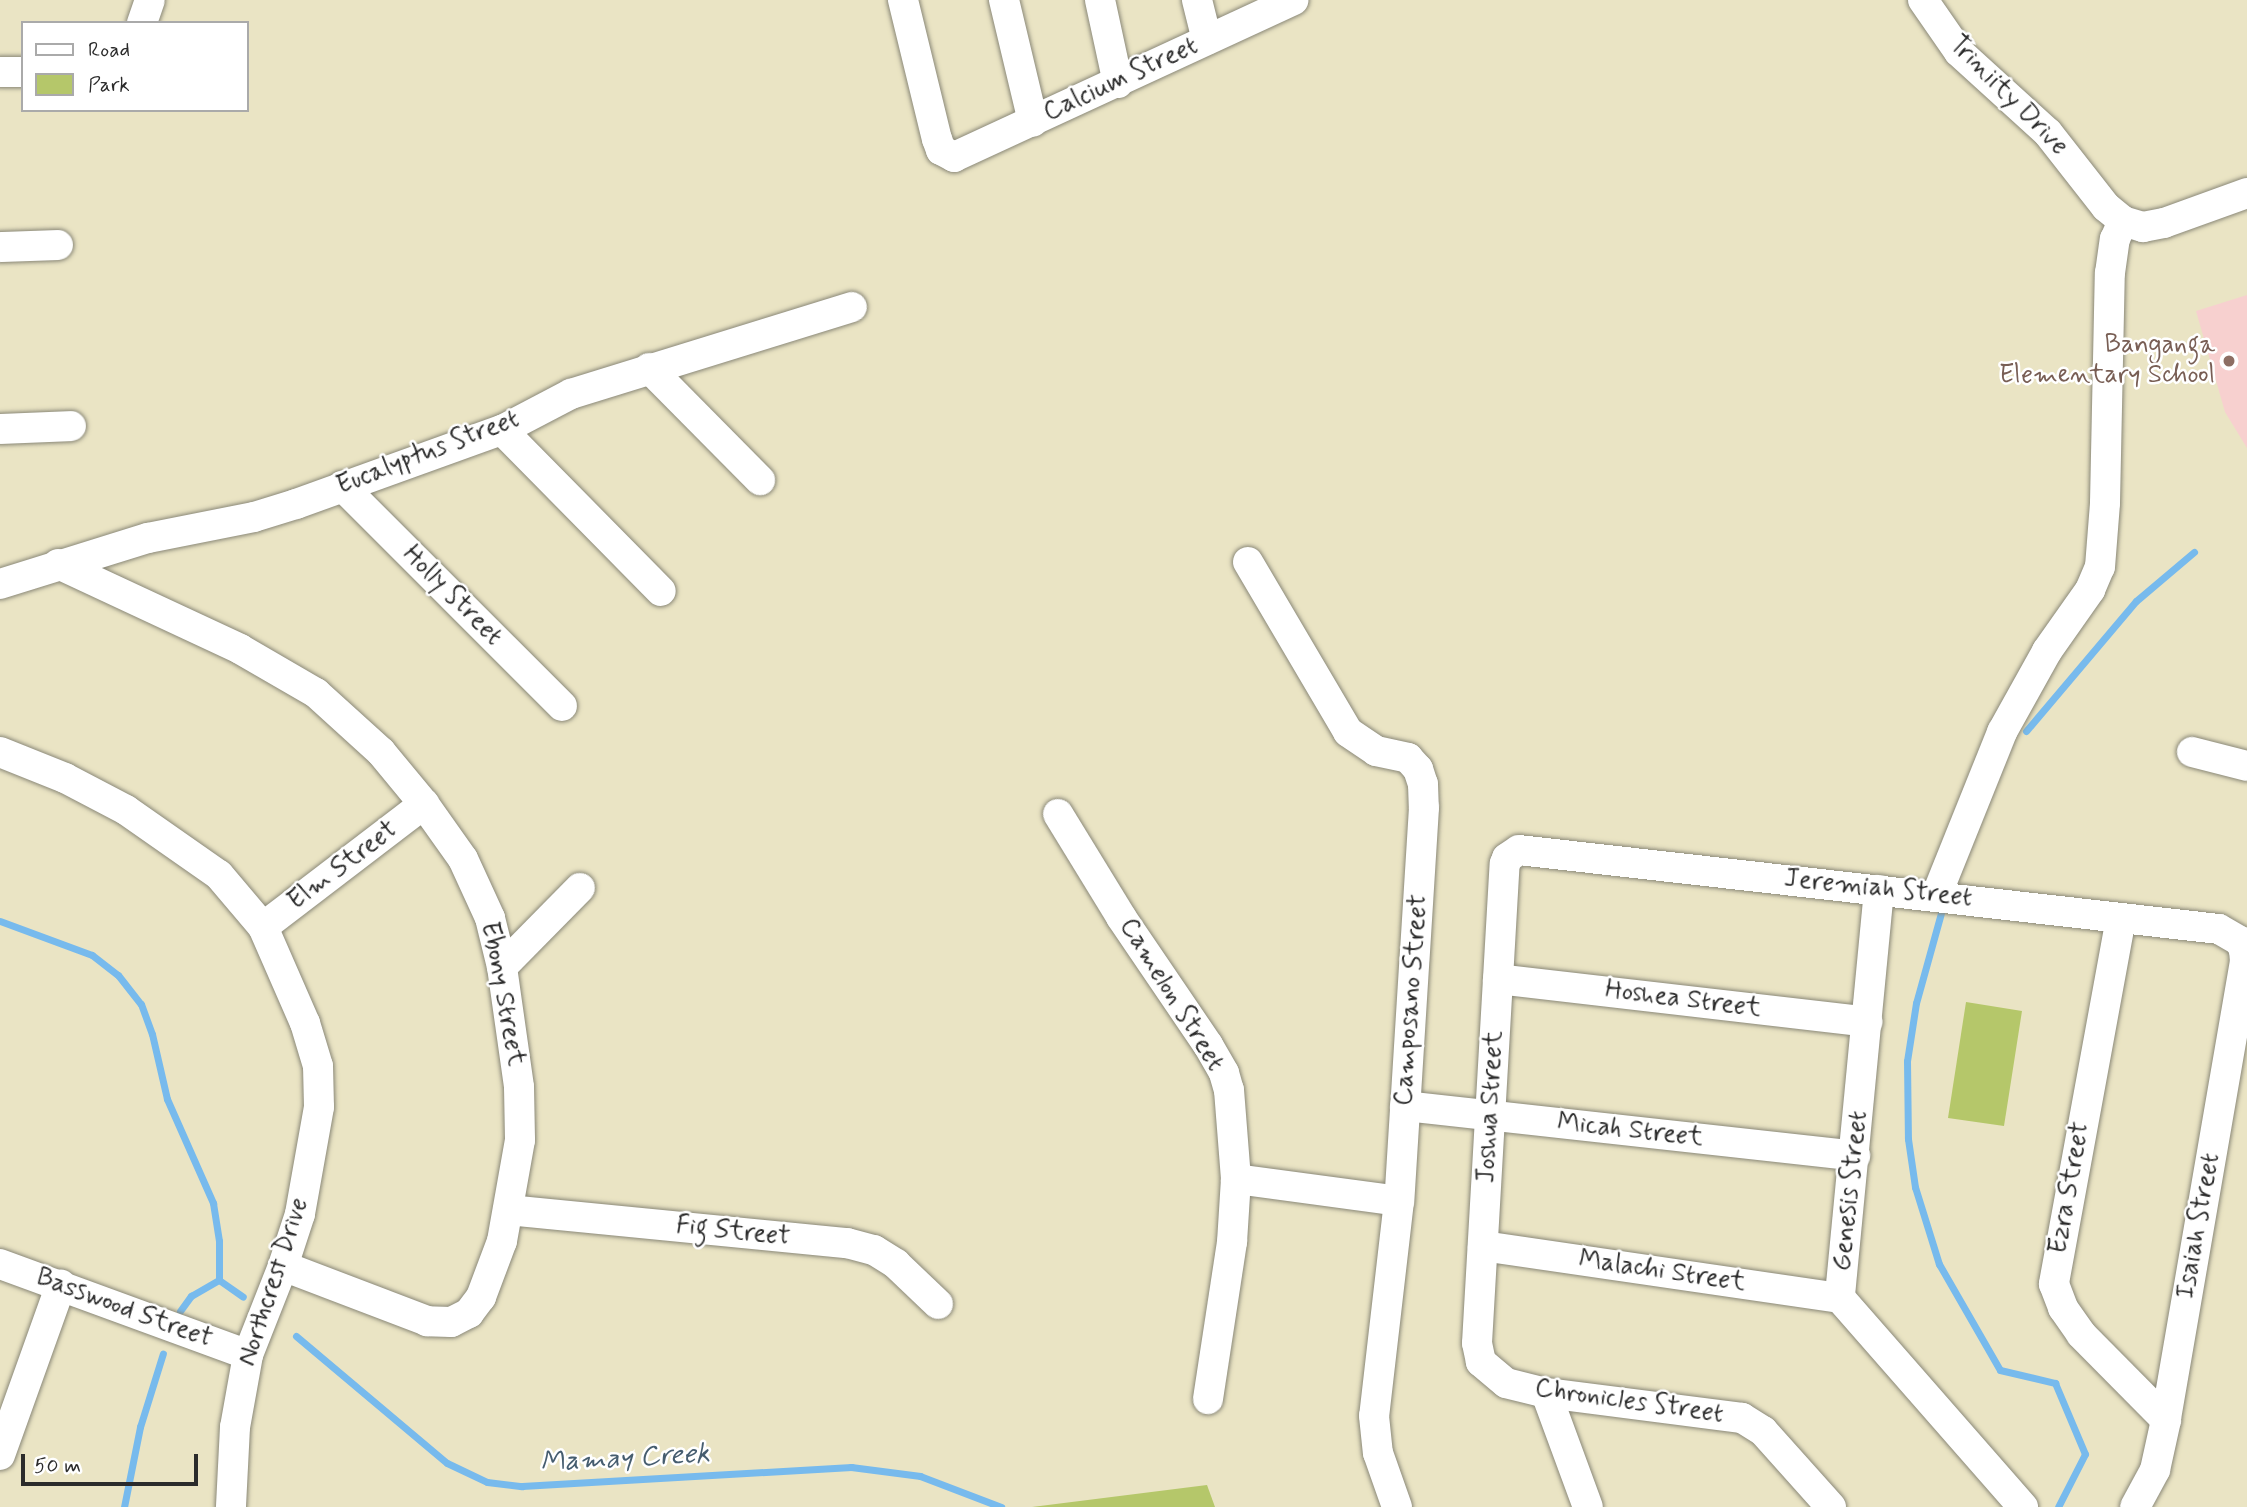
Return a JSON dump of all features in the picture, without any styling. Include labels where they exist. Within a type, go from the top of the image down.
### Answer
[{"type":"street","points":[[143,21],[150,0]]},
{"type":"street","name":"Calcium Street","points":[[903,0],[937,139],[947,154],[964,154],[1294,0]]},
{"type":"street","points":[[1004,0],[1033,122]]},
{"type":"street","points":[[1100,0],[1118,83]]},
{"type":"street","points":[[1197,0],[1207,40]]},
{"type":"street","name":"Triniity Drive","points":[[1923,0],[1959,52],[2049,133],[2106,207],[2123,221]]},
{"type":"street","points":[[0,72],[21,72]]},
{"type":"street","points":[[1937,894],[2002,732],[2048,651],[2090,590],[2100,567],[2105,503],[2111,256],[2123,221],[2143,227],[2164,223],[2247,193]]},
{"type":"street","points":[[0,247],[58,245]]},
{"type":"street","name":"Eucalyptus Street","points":[[0,584],[148,538],[254,517],[502,430],[571,394],[852,307]]},
{"type":"street","points":[[649,368],[760,480]]},
{"type":"street","points":[[0,429],[71,426]]},
{"type":"street","points":[[502,430],[661,591]]},
{"type":"street","name":"Holly Street","points":[[342,486],[562,706]]},
{"type":"street","name":"Camposano Street","points":[[1248,562],[1348,732],[1376,751],[1408,758],[1418,769],[1423,784],[1424,808],[1399,1201],[1374,1416],[1378,1453],[1397,1507]]},
{"type":"street","name":"Ebony Street","points":[[58,564],[240,649],[316,693],[381,752],[424,804],[463,859],[490,918],[502,967],[519,1087],[520,1140],[502,1241],[481,1297],[469,1313],[452,1322],[427,1321],[283,1266]]},
{"type":"street","name":"Northcrest Drive","points":[[0,752],[65,778],[126,810],[219,875],[263,927],[289,980],[318,1066],[319,1107],[300,1214],[248,1355],[234,1427],[231,1507]]},
{"type":"street","points":[[2192,752],[2247,766]]},
{"type":"street","name":"Elm Street","points":[[263,927],[424,804]]},
{"type":"street","name":"Camelon Street","points":[[1058,814],[1224,1073],[1229,1090],[1236,1179],[1232,1242],[1208,1399]]},
{"type":"street","name":"Jeremiah Street","points":[[1513,853],[1525,850],[1879,890],[1937,894],[2219,929],[2240,941]]},
{"type":"street","name":"Joshua Street","points":[[1482,1362],[1477,1343],[1505,864],[1513,853]]},
{"type":"street","points":[[502,967],[580,888]]},
{"type":"street","name":"Genesis Street","points":[[1879,890],[1840,1298],[2023,1507]]},
{"type":"street","name":"Ezra Street","points":[[2121,918],[2054,1284],[2063,1308],[2081,1334],[2166,1420]]},
{"type":"street","name":"Isaiah Street","points":[[2135,1507],[2155,1471],[2166,1420],[2245,961],[2245,950],[2240,941]]},
{"type":"street","name":"Hoshea Street","points":[[1498,979],[1868,1022]]},
{"type":"street","name":"Micah Street","points":[[1405,1106],[1855,1156]]},
{"type":"street","points":[[1236,1179],[1399,1201]]},
{"type":"street","name":"Fig Street","points":[[508,1210],[847,1243],[874,1250],[896,1264],[938,1304]]},
{"type":"street","name":"Malachi Street","points":[[1483,1246],[1840,1298]]},
{"type":"street","name":"Basswood Street","points":[[0,1264],[248,1355]]},
{"type":"street","points":[[0,1455],[61,1285]]},
{"type":"street","name":"Chronicles Street","points":[[1482,1362],[1506,1382],[1546,1394],[1742,1418],[1763,1431],[1831,1507]]},
{"type":"street","points":[[1546,1394],[1588,1507]]},
{"type":"shaded area","name":"Banganga Elementary School","points":[[2247,295],[2247,448],[2225,412],[2196,311]]},
{"type":"green space","points":[[1966,1002],[2022,1011],[2004,1126],[1948,1118]]},
{"type":"green space","points":[[1207,1485],[1215,1507],[1032,1507]]},
{"type":"waterway","points":[[2026,731],[2136,601],[2194,552]]},
{"type":"waterway","points":[[1941,913],[1916,1003],[1907,1061],[1908,1139],[1915,1187],[1939,1264],[2000,1370],[2055,1383],[2085,1454],[2058,1507]]},
{"type":"waterway","points":[[0,921],[92,955],[118,975],[141,1004],[152,1034],[167,1099],[213,1203],[219,1241],[219,1280]]},
{"type":"waterway","name":"Mamay Creek","points":[[219,1280],[243,1297]]},
{"type":"waterway","points":[[180,1311],[191,1296],[219,1280]]},
{"type":"waterway","name":"Mamay Creek","points":[[296,1336],[447,1463],[487,1482],[522,1486],[851,1467],[920,1476],[1001,1507]]},
{"type":"waterway","points":[[124,1507],[140,1427],[163,1353]]},
{"type":"place","name":"Banganga Elementary School","points":[[2229,361]]}]
